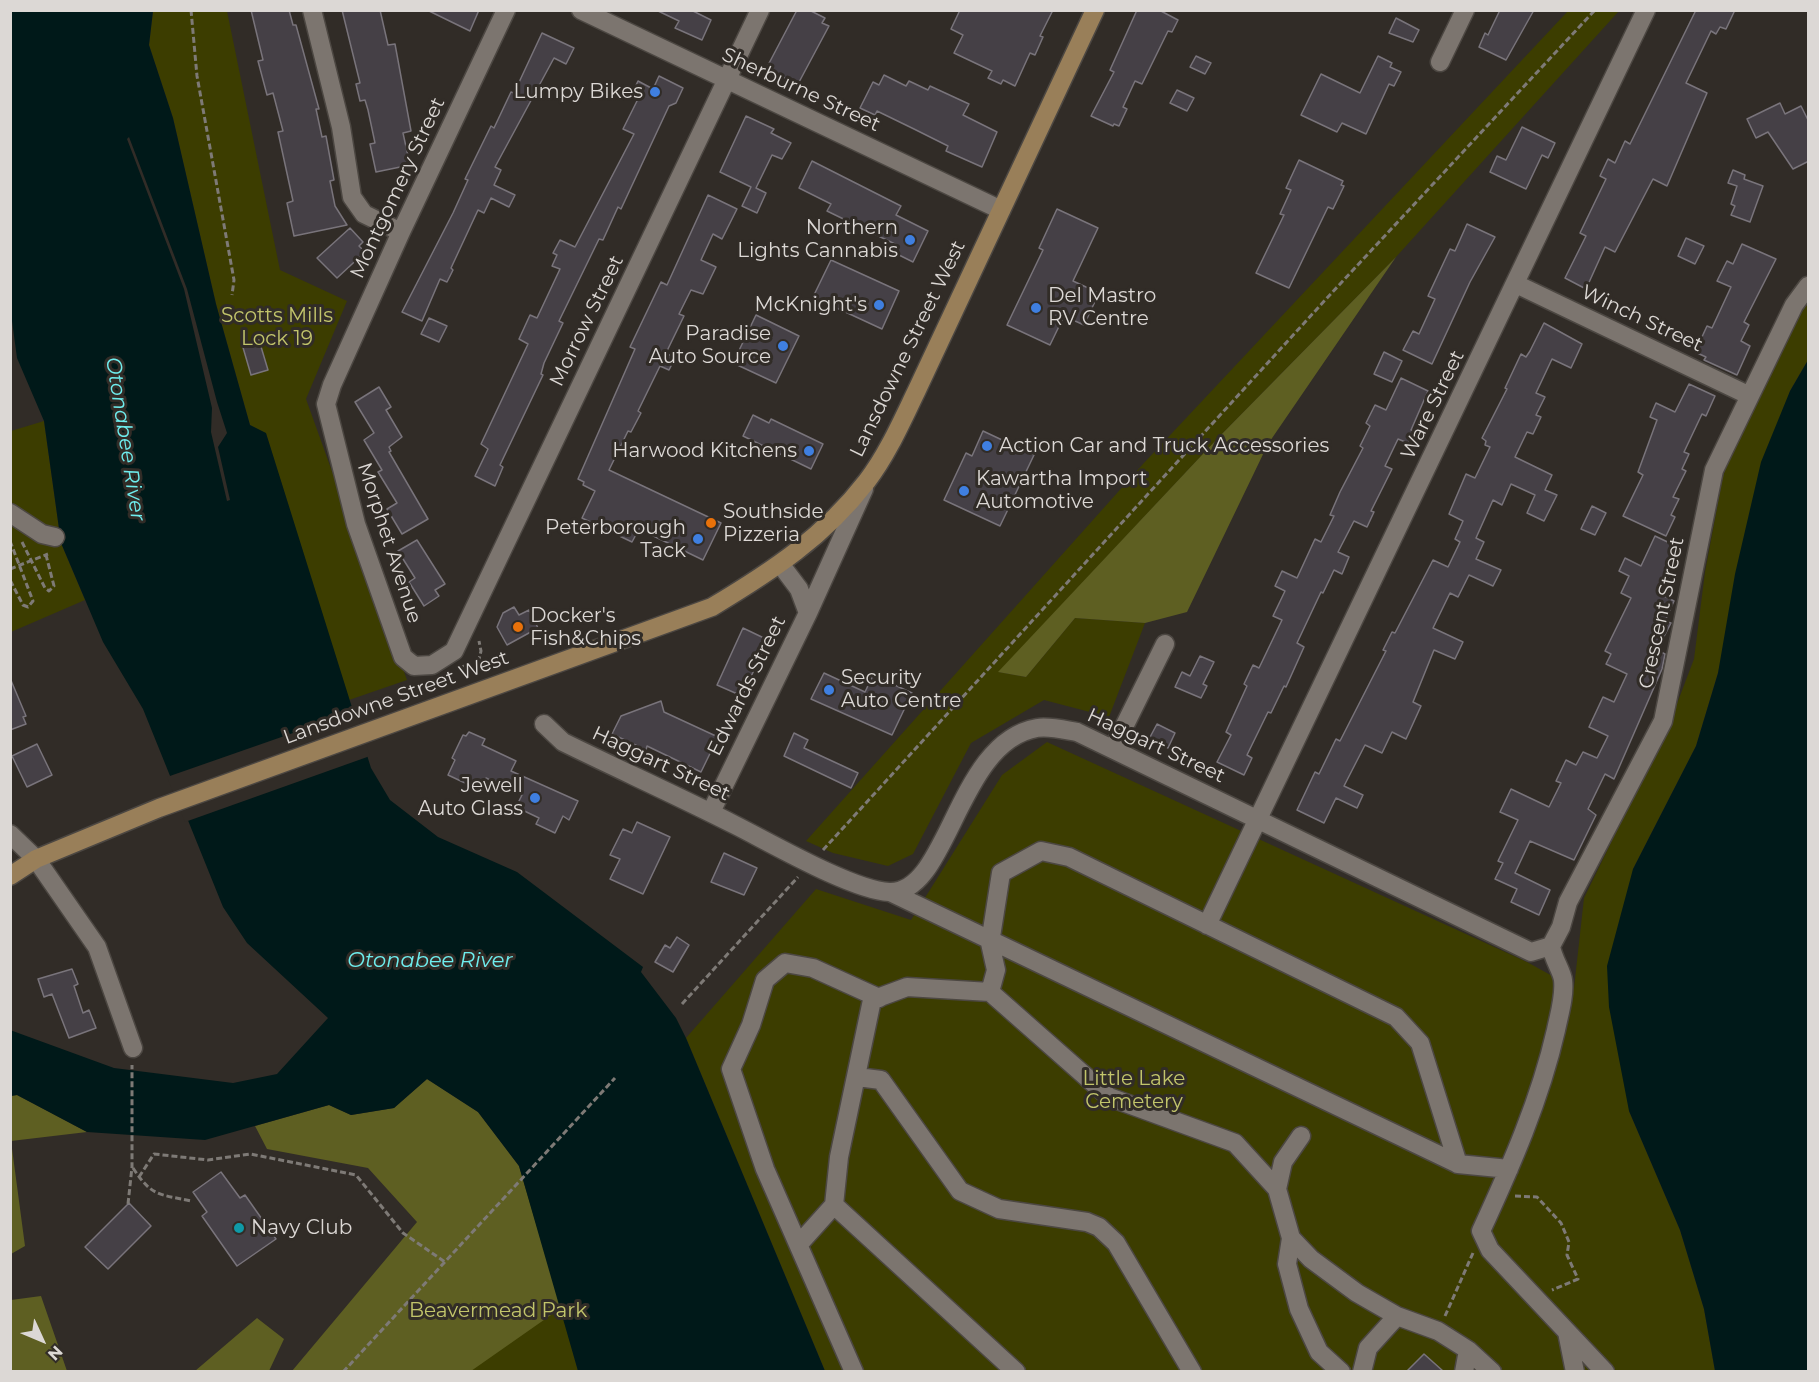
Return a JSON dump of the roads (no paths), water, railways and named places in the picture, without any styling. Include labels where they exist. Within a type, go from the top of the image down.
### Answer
[{"type":"main road","name":"Lansdowne Street West","points":[[10,876],[36,859],[159,808],[712,607],[781,565],[824,530],[868,480],[909,406],[1095,10]]},
{"type":"street","points":[[312,10],[341,127],[352,197],[364,214],[400,232]]},
{"type":"street","name":"Montgomery Street","points":[[332,385],[400,232],[506,10]]},
{"type":"street","name":"Sherburne Street","points":[[581,10],[1001,210]]},
{"type":"street","name":"Morrow Street","points":[[454,651],[760,10]]},
{"type":"street","points":[[1440,62],[1465,10]]},
{"type":"street","name":"Ware Street","points":[[1207,925],[1646,10]]},
{"type":"street","name":"Winch Street","points":[[1516,284],[1748,395]]},
{"type":"street","name":"Crescent Street","points":[[1551,946],[1561,927],[1568,902],[1663,722],[1714,470],[1748,395],[1794,305],[1809,286]]},
{"type":"street","name":"Morphet Avenue","points":[[332,385],[326,404],[329,423],[356,524],[403,657],[414,666],[432,665],[454,651]]},
{"type":"street","name":"Edwards Street","points":[[711,812],[808,613],[868,480]]},
{"type":"street","points":[[10,513],[42,534],[55,537]]},
{"type":"street","name":"Edwards Street","points":[[781,565],[799,589],[808,613]]},
{"type":"street","points":[[1113,749],[1165,644]]},
{"type":"street","name":"Haggart Street","points":[[544,724],[563,742],[711,812],[811,863],[867,888],[890,892],[904,890],[921,878],[973,780],[992,753],[1015,735],[1039,728],[1077,732],[1531,952],[1551,946]]},
{"type":"street","points":[[10,834],[36,859],[97,947],[133,1054]]},
{"type":"street","points":[[990,992],[996,970],[990,941],[1000,873],[1041,851],[1069,857],[1396,1017],[1419,1043],[1458,1164]]},
{"type":"street","points":[[890,892],[1458,1164],[1509,1169]]},
{"type":"street","points":[[1551,946],[1554,962],[1563,980],[1560,1008],[1548,1063],[1509,1169],[1481,1231],[1490,1250],[1605,1371]]},
{"type":"street","points":[[854,1371],[765,1169],[730,1069],[751,1025],[765,980],[785,963],[813,969],[879,998]]},
{"type":"street","points":[[799,1244],[834,1204],[839,1157],[872,1000],[908,987],[990,992],[1109,1097],[1234,1143],[1277,1189],[1291,1238],[1287,1264],[1299,1309],[1319,1352],[1341,1371]]},
{"type":"street","points":[[857,1077],[881,1080],[960,1191],[999,1209],[1087,1222],[1099,1227],[1116,1243],[1192,1371]]},
{"type":"street","points":[[1277,1189],[1283,1162],[1301,1136]]},
{"type":"street","points":[[834,1204],[1016,1371]]},
{"type":"street","points":[[1291,1238],[1311,1259],[1357,1293],[1397,1316],[1438,1331],[1468,1350],[1492,1371]]},
{"type":"street","points":[[1362,1371],[1368,1348],[1397,1316]]},
{"type":"street","points":[[1567,1332],[1575,1371]]},
{"type":"street","points":[[1464,1371],[1468,1350]]},
{"type":"water","name":"Otonabee River","points":[[11,11],[153,11],[149,45],[173,118],[216,304],[250,425],[266,433],[371,768],[390,800],[438,837],[517,872],[643,967],[641,972],[676,1018],[686,1038],[825,1371],[578,1371],[519,1166],[478,1112],[427,1079],[394,1108],[351,1115],[329,1105],[205,1140],[87,1132],[17,1095],[11,1096],[10,1030],[114,1068],[233,1083],[277,1074],[328,1018],[247,943],[223,907],[143,709],[103,642],[61,543],[44,421],[17,358],[10,306]],"holes":[[[129,137],[187,289],[227,433],[218,447],[230,500],[227,501],[211,432],[212,408],[184,289],[127,139]]]},
{"type":"water","points":[[1808,360],[1808,1371],[1715,1371],[1704,1309],[1680,1230],[1629,1111],[1609,1007],[1607,966],[1633,869],[1696,746],[1718,673],[1735,574],[1761,462],[1790,391]]},
{"type":"place","name":"Lumpy Bikes","points":[[655,92]]},
{"type":"place","name":"Northern Lights Cannabis","points":[[910,240]]},
{"type":"place","name":"McKnight's","points":[[879,305]]},
{"type":"place","name":"Del Mastro RV Centre","points":[[1036,308]]},
{"type":"place","name":"Paradise Auto Source","points":[[783,346]]},
{"type":"place","name":"Action Car and Truck Accessories","points":[[987,446]]},
{"type":"place","name":"Harwood Kitchens","points":[[809,451]]},
{"type":"place","name":"Kawartha Import Automotive","points":[[964,491]]},
{"type":"place","name":"Southside Pizzeria","points":[[711,523]]},
{"type":"place","name":"Peterborough Tack","points":[[698,539]]},
{"type":"place","name":"Docker's Fish&Chips","points":[[518,627]]},
{"type":"place","name":"Security Auto Centre","points":[[829,690]]},
{"type":"place","name":"Jewell Auto Glass","points":[[535,798]]},
{"type":"place","name":"Navy Club","points":[[239,1228]]},
{"type":"park label","name":"Scotts Mills Lock 19","points":[[277,328]]},
{"type":"park label","name":"Little Lake Cemetery","points":[[1134,1090]]},
{"type":"park label","name":"Beavermead Park","points":[[498,1311]]}]
